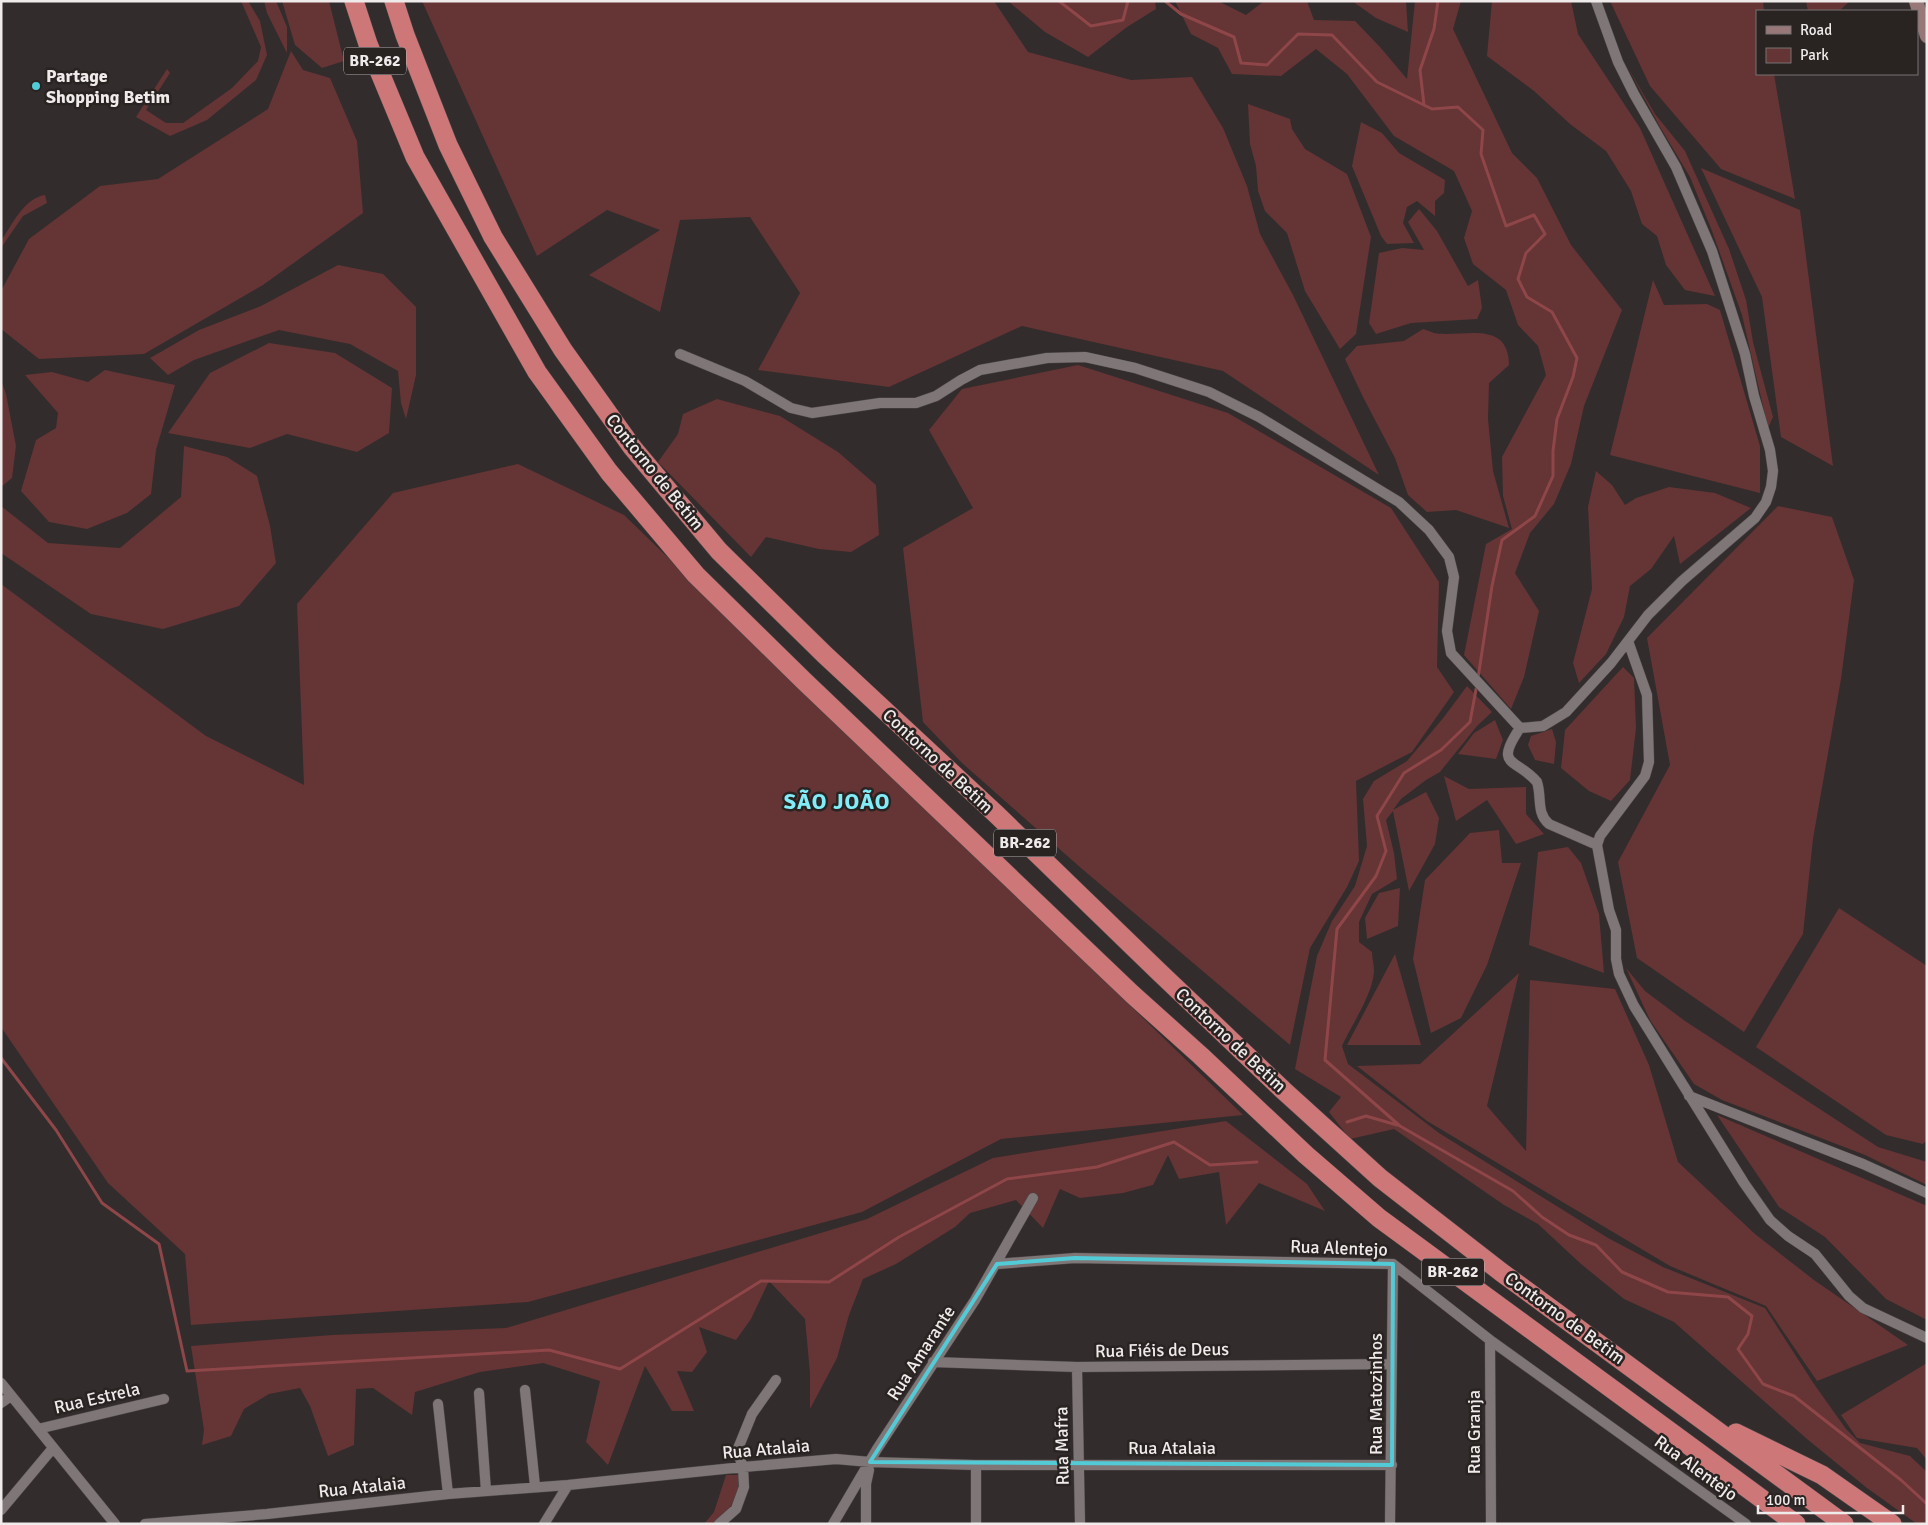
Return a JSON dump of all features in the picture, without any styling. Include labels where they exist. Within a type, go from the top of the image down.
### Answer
[{"type":"highway","name":"Contorno de Betim","points":[[354,1],[368,44],[415,157],[537,372],[608,472],[696,575],[810,687],[1132,994],[1306,1155],[1372,1212],[1796,1524]]},
{"type":"highway","name":"Contorno de Betim","points":[[394,1],[448,145],[493,237],[563,350],[626,439],[719,552],[825,655],[996,814],[1213,1024],[1380,1178],[1502,1272],[1844,1524]]},
{"type":"highway","name":"BR-262","points":[[1697,1415],[1822,1475],[1892,1524]]},
{"type":"main road","points":[[1916,1],[1927,36]]},
{"type":"street","points":[[1520,728],[1543,726],[1566,712],[1612,663],[1648,615],[1682,581],[1755,518],[1766,502],[1771,487],[1773,471],[1770,450],[1754,396],[1745,354],[1712,251],[1676,166],[1634,94],[1618,62],[1596,1]]},
{"type":"street","points":[[680,354],[745,381],[791,408],[812,413],[880,403],[916,403],[936,396],[980,370],[1047,358],[1085,357],[1135,368],[1209,392],[1259,417],[1399,502],[1429,530],[1449,557],[1454,576],[1447,631],[1451,653],[1520,728]]},
{"type":"street","points":[[1628,641],[1648,695],[1649,762],[1645,776],[1600,836],[1597,845],[1609,910],[1616,930],[1616,959],[1619,974],[1634,1006],[1689,1096],[1744,1183],[1770,1220],[1788,1236],[1815,1254],[1848,1296],[1863,1308],[1927,1338]]},
{"type":"street","points":[[1520,728],[1508,748],[1509,757],[1514,765],[1537,782],[1541,813],[1544,819],[1549,824],[1597,845]]},
{"type":"street","points":[[1689,1096],[1863,1164],[1927,1193]]},
{"type":"street","name":"Rua Amarante","points":[[833,1524],[870,1462],[975,1300],[1033,1198]]},
{"type":"street","name":"Rua Alentejo","points":[[996,1264],[1075,1258],[1393,1264],[1490,1340],[1746,1524]]},
{"type":"street","name":"Rua Matozinhos","points":[[1390,1524],[1393,1264]]},
{"type":"street","name":"Rua Granja","points":[[1490,1340],[1491,1524]]},
{"type":"street","name":"Rua Fiéis de Deus","points":[[934,1362],[1077,1367],[1391,1364]]},
{"type":"street","name":"Rua Mafra","points":[[1077,1367],[1080,1524]]},
{"type":"street","points":[[720,1524],[736,1509],[744,1487],[738,1451],[752,1414],[776,1380]]},
{"type":"street","points":[[1,1383],[115,1524]]},
{"type":"street","points":[[526,1390],[535,1486]]},
{"type":"street","points":[[479,1393],[486,1491]]},
{"type":"street","points":[[1,1403],[11,1396]]},
{"type":"street","name":"Rua Estrela","points":[[38,1429],[164,1399]]},
{"type":"street","points":[[438,1404],[448,1494]]},
{"type":"street","points":[[1,1510],[53,1448]]},
{"type":"street","name":"Rua Atalaia","points":[[145,1524],[836,1459],[870,1462],[976,1465],[1392,1465]]},
{"type":"street","points":[[866,1524],[866,1484],[870,1462]]},
{"type":"street","points":[[976,1465],[976,1524]]},
{"type":"street","points":[[544,1524],[568,1485]]},
{"type":"street","points":[[1730,1512],[1731,1524]]},
{"type":"street","points":[[259,1524],[267,1514]]},
{"type":"highlighted area","points":[[1075,1258],[1393,1264],[1392,1465],[870,1462],[997,1264]]},
{"type":"green space","points":[[241,1],[248,1],[260,21],[267,55],[256,80],[207,120],[170,136],[136,117],[167,69],[170,73],[146,110],[166,123],[183,123],[232,88],[258,61],[261,47]]},
{"type":"green space","points":[[264,1],[276,1],[287,27],[287,53],[267,13]]},
{"type":"green space","points":[[282,1],[329,1],[344,61],[322,68],[295,45]]},
{"type":"green space","points":[[422,1],[994,1],[1028,52],[1131,80],[1192,77],[1223,128],[1247,186],[1260,234],[1293,295],[1379,475],[1223,371],[1022,326],[889,387],[758,370],[800,293],[750,217],[680,220],[660,312],[589,275],[660,230],[607,210],[537,256]]},
{"type":"green space","points":[[1008,1],[1155,1],[1156,9],[1127,27],[1088,57],[1045,32]]},
{"type":"green space","points":[[1175,1],[1218,1],[1246,15],[1264,1],[1307,1],[1314,20],[1355,21],[1407,79],[1415,1],[1461,1],[1453,29],[1512,153],[1537,178],[1571,245],[1622,310],[1584,406],[1571,464],[1554,504],[1530,533],[1515,573],[1539,611],[1524,677],[1511,709],[1464,655],[1486,544],[1512,529],[1503,496],[1502,457],[1546,375],[1538,346],[1518,325],[1506,290],[1473,264],[1464,238],[1472,211],[1454,171],[1394,136],[1347,74],[1316,49],[1281,76],[1232,74],[1218,48],[1191,34]]},
{"type":"green space","points":[[1352,1],[1406,1],[1408,32],[1376,18]]},
{"type":"green space","points":[[1492,1],[1571,1],[1578,34],[1640,128],[1715,296],[1685,290],[1666,265],[1657,236],[1642,224],[1631,191],[1606,151],[1570,124],[1534,91],[1487,56]]},
{"type":"green space","points":[[1610,1],[1763,1],[1764,10],[1756,10],[1756,75],[1774,75],[1795,199],[1721,169],[1650,86]]},
{"type":"green space","points":[[1806,1],[1850,1],[1840,10],[1808,10]]},
{"type":"green space","points":[[291,51],[303,70],[330,78],[357,141],[363,213],[263,285],[144,354],[39,359],[1,329],[1,291],[29,239],[100,186],[158,179],[268,109]]},
{"type":"green space","points":[[1627,66],[1655,114],[1685,151],[1729,249],[1746,300],[1753,342],[1773,417],[1768,428],[1742,315],[1712,231],[1690,177]]},
{"type":"green space","points":[[1248,104],[1290,119],[1292,129],[1305,149],[1347,174],[1371,237],[1356,334],[1340,349],[1305,291],[1287,233],[1265,211],[1258,191],[1256,166],[1250,144]]},
{"type":"green space","points":[[1361,122],[1382,133],[1399,153],[1445,180],[1444,193],[1435,201],[1435,216],[1417,201],[1407,207],[1403,223],[1414,243],[1387,244],[1381,236],[1352,166]]},
{"type":"green space","points":[[1701,168],[1800,210],[1833,466],[1781,437],[1762,297]]},
{"type":"green space","points":[[45,195],[47,203],[23,216],[1,248],[1,241],[19,213],[31,201]]},
{"type":"green space","points":[[1419,209],[1437,231],[1468,286],[1478,280],[1482,308],[1477,319],[1411,323],[1376,334],[1369,323],[1379,253],[1402,248],[1424,250],[1408,222]]},
{"type":"green space","points":[[338,265],[383,274],[416,307],[416,375],[406,419],[401,403],[398,371],[350,344],[279,330],[194,360],[168,375],[150,358],[199,330],[261,306]]},
{"type":"green space","points":[[1653,280],[1664,305],[1707,304],[1720,310],[1760,446],[1760,493],[1610,455]]},
{"type":"green space","points":[[1423,329],[1445,334],[1482,333],[1501,341],[1507,350],[1509,365],[1489,383],[1488,419],[1493,471],[1509,528],[1456,510],[1427,512],[1408,495],[1395,458],[1345,359],[1357,346],[1404,341]]},
{"type":"green space","points":[[269,343],[335,353],[392,388],[389,433],[357,452],[287,434],[250,448],[168,433],[210,373]]},
{"type":"green space","points":[[1078,365],[1228,413],[1391,508],[1439,582],[1437,667],[1454,692],[1412,752],[1356,781],[1359,861],[1347,887],[1310,948],[1290,1045],[1081,868],[962,763],[923,722],[903,548],[973,508],[929,430],[962,389]]},
{"type":"green space","points":[[105,370],[175,385],[156,450],[151,494],[127,513],[87,529],[49,522],[21,491],[36,440],[56,428],[58,413],[25,375],[52,372],[88,382]]},
{"type":"green space","points":[[1,380],[6,394],[16,446],[12,478],[1,487]]},
{"type":"green space","points":[[717,399],[780,416],[838,452],[876,485],[879,535],[851,552],[819,549],[766,537],[751,557],[658,462],[678,434],[683,414]]},
{"type":"green space","points":[[184,446],[227,457],[257,476],[270,526],[276,563],[239,606],[163,629],[91,614],[1,553],[1,506],[48,543],[120,548],[181,497]]},
{"type":"green space","points":[[518,464],[624,515],[1243,1115],[1001,1139],[862,1212],[528,1302],[191,1325],[185,1254],[108,1183],[1,1027],[1,584],[206,736],[304,785],[297,604],[393,493]]},
{"type":"green space","points":[[1596,471],[1612,485],[1625,505],[1636,498],[1669,487],[1715,493],[1751,508],[1680,564],[1674,536],[1651,569],[1630,586],[1624,617],[1606,654],[1579,683],[1573,663],[1592,589],[1588,507]]},
{"type":"green space","points":[[1778,506],[1832,517],[1854,580],[1841,679],[1813,839],[1803,934],[1744,1032],[1637,958],[1618,862],[1670,765],[1647,638]]},
{"type":"green space","points":[[1623,667],[1634,678],[1636,728],[1630,780],[1611,801],[1589,791],[1561,768],[1565,730]]},
{"type":"green space","points":[[1467,686],[1492,712],[1477,726],[1440,772],[1401,799],[1393,810],[1426,792],[1439,818],[1435,844],[1409,891],[1393,811],[1386,820],[1394,853],[1397,879],[1372,894],[1359,922],[1359,942],[1372,952],[1374,971],[1373,980],[1366,999],[1342,1046],[1348,1064],[1439,1133],[1608,1238],[1663,1267],[1765,1308],[1814,1384],[1846,1429],[1860,1443],[1910,1456],[1927,1472],[1927,1524],[1917,1524],[1867,1488],[1807,1439],[1674,1322],[1624,1299],[1581,1264],[1538,1224],[1504,1205],[1394,1129],[1350,1139],[1329,1112],[1341,1097],[1295,1069],[1317,956],[1332,921],[1355,886],[1367,846],[1363,799],[1374,781],[1407,761]]},
{"type":"green space","points":[[1495,720],[1503,740],[1496,759],[1458,754],[1474,733]]},
{"type":"green space","points":[[1552,729],[1556,742],[1554,764],[1535,760],[1528,745],[1531,736]]},
{"type":"green space","points":[[1444,776],[1469,789],[1526,787],[1526,814],[1544,834],[1516,844],[1487,800],[1456,821]]},
{"type":"green space","points":[[1499,830],[1502,863],[1521,863],[1487,965],[1461,1018],[1431,1033],[1413,959],[1425,880],[1470,833]]},
{"type":"green space","points":[[1568,847],[1581,863],[1599,914],[1604,973],[1529,945],[1538,852]]},
{"type":"green space","points":[[1400,888],[1398,926],[1367,939],[1365,918],[1379,893]]},
{"type":"green space","points":[[1839,908],[1927,966],[1927,1140],[1923,1144],[1886,1135],[1756,1047]]},
{"type":"green space","points":[[1395,954],[1421,1045],[1347,1045]]},
{"type":"green space","points":[[1626,968],[1645,991],[1685,1021],[1878,1147],[1927,1162],[1927,1185],[1865,1155],[1722,1100],[1694,1084],[1650,1020]]},
{"type":"green space","points":[[1519,973],[1487,1106],[1526,1151],[1530,980],[1615,989],[1649,1065],[1678,1162],[1755,1234],[1814,1280],[1908,1345],[1817,1381],[1766,1306],[1670,1266],[1427,1121],[1357,1066],[1420,1064]]},
{"type":"green space","points":[[1717,1115],[1927,1206],[1927,1320],[1886,1299],[1825,1237],[1779,1207]]},
{"type":"green space","points":[[1226,1121],[1307,1184],[1325,1211],[1259,1183],[1226,1225],[1219,1172],[1179,1179],[1168,1155],[1153,1185],[1123,1193],[1080,1198],[1060,1189],[1043,1228],[1016,1200],[970,1213],[955,1227],[896,1264],[863,1279],[849,1315],[837,1358],[810,1409],[810,1373],[805,1319],[769,1281],[751,1319],[736,1340],[699,1327],[707,1352],[692,1372],[677,1371],[694,1411],[672,1411],[645,1366],[608,1465],[586,1442],[600,1381],[543,1363],[480,1372],[415,1392],[412,1415],[373,1388],[356,1389],[354,1445],[328,1456],[310,1406],[300,1388],[269,1394],[244,1409],[231,1436],[202,1445],[204,1430],[191,1346],[332,1335],[506,1328],[867,1219],[993,1158]]},
{"type":"green space","points":[[1927,1363],[1927,1460],[1917,1448],[1857,1438],[1841,1415]]},
{"type":"green space","points":[[726,1475],[739,1475],[738,1492],[722,1518],[714,1524],[704,1524],[714,1512]]},
{"type":"waterway","points":[[1059,1],[1091,26],[1123,20],[1128,1]]},
{"type":"waterway","points":[[1165,1],[1181,14],[1234,37],[1241,63],[1267,65],[1298,34],[1332,35],[1377,82],[1432,109],[1458,107],[1483,130],[1481,154],[1506,226],[1534,215],[1545,234],[1526,253],[1518,279],[1527,297],[1552,312],[1577,358],[1573,377],[1557,419],[1553,451],[1553,476],[1535,516],[1502,540],[1492,586],[1478,678]]},
{"type":"waterway","points":[[1424,105],[1420,70],[1434,29],[1438,1]]},
{"type":"waterway","points":[[1477,684],[1470,722],[1441,750],[1404,773],[1377,816],[1386,851],[1376,876],[1337,929],[1325,1060],[1400,1126],[1513,1191],[1542,1217],[1569,1235],[1596,1245],[1622,1272],[1668,1292],[1728,1297],[1752,1316],[1748,1334],[1738,1349],[1763,1384],[1794,1396],[1901,1480],[1927,1504]]},
{"type":"waterway","points":[[1,1058],[56,1130],[102,1203],[159,1244],[187,1371],[549,1350],[620,1369],[761,1281],[829,1282],[899,1237],[1007,1179],[1097,1167],[1174,1142],[1210,1165],[1257,1162]]},
{"type":"waterway","points":[[1347,1122],[1366,1116],[1397,1125]]},
{"type":"place","name":"Partage Shopping Betim","points":[[36,86]]},
{"type":"district","name":"SÃO JOÃO","points":[[837,801]]}]
